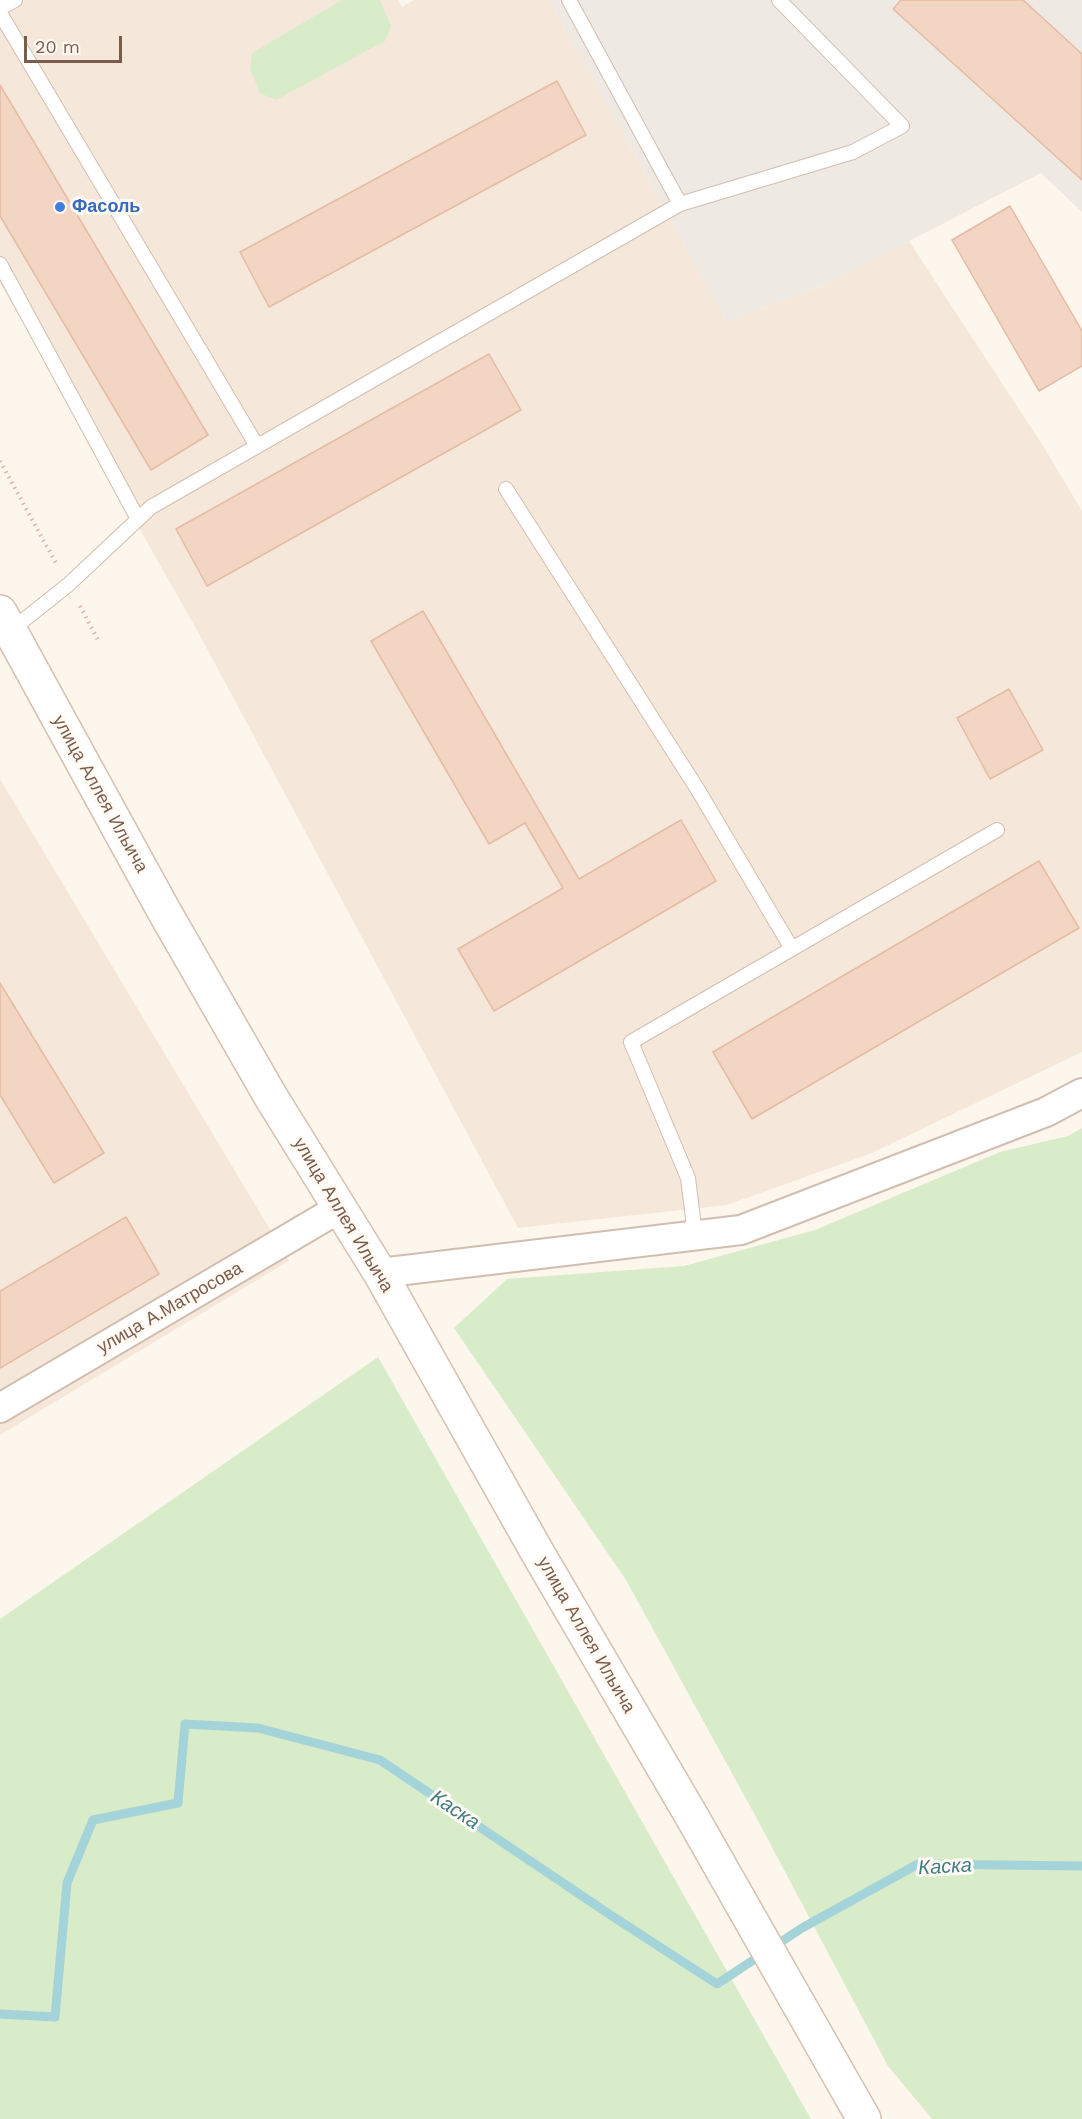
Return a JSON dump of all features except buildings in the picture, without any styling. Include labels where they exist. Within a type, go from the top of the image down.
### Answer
[{"type":"main road","name":"улица Аллея Ильича","points":[[5,622],[164,911],[271,1097],[380,1273],[536,1550],[691,1815],[864,2119]]},
{"type":"street","points":[[380,1273],[741,1230],[1047,1112],[1082,1093]]},
{"type":"street","name":"улица А.Матросова","points":[[0,1408],[340,1208]]},
{"type":"lane","points":[[0,8],[15,0]]},
{"type":"lane","points":[[568,0],[680,204]]},
{"type":"lane","points":[[5,622],[68,585],[151,507],[680,204],[853,152],[902,126],[779,0]]},
{"type":"lane","points":[[0,13],[257,446]]},
{"type":"lane","points":[[0,264],[138,519]]},
{"type":"lane","points":[[506,489],[698,790],[792,949]]},
{"type":"lane","points":[[695,1235],[688,1178],[631,1042],[997,830]]},
{"type":"path","points":[[0,460],[98,640]]},
{"type":"shaded area","points":[[0,0],[398,0],[402,7],[414,0],[549,0],[727,322],[830,282],[909,241],[1045,449],[1082,511],[1082,1052],[872,1153],[727,1205],[518,1228],[198,632],[0,283]]},
{"type":"shaded area","points":[[549,0],[1082,0],[1082,212],[1041,173],[830,282],[727,322]]},
{"type":"shaded area","points":[[0,779],[289,1261],[0,1435]]},
{"type":"green space","points":[[342,0],[380,0],[391,26],[385,41],[276,100],[260,93],[250,68],[252,53]]},
{"type":"green space","points":[[1082,1128],[1082,2119],[932,2119],[888,2066],[756,1817],[626,1580],[454,1328],[507,1279],[684,1266],[815,1230],[1000,1152],[1068,1136]]},
{"type":"green space","points":[[378,1357],[811,2119],[0,2119],[0,1619]]},
{"type":"waterway","name":"Каска","points":[[0,2014],[55,2017],[67,1883],[93,1820],[178,1803],[185,1724],[258,1728],[380,1760],[717,1984],[802,1928],[918,1864],[1082,1866]]},
{"type":"place","name":"Фасоль","points":[[60,207]]}]
